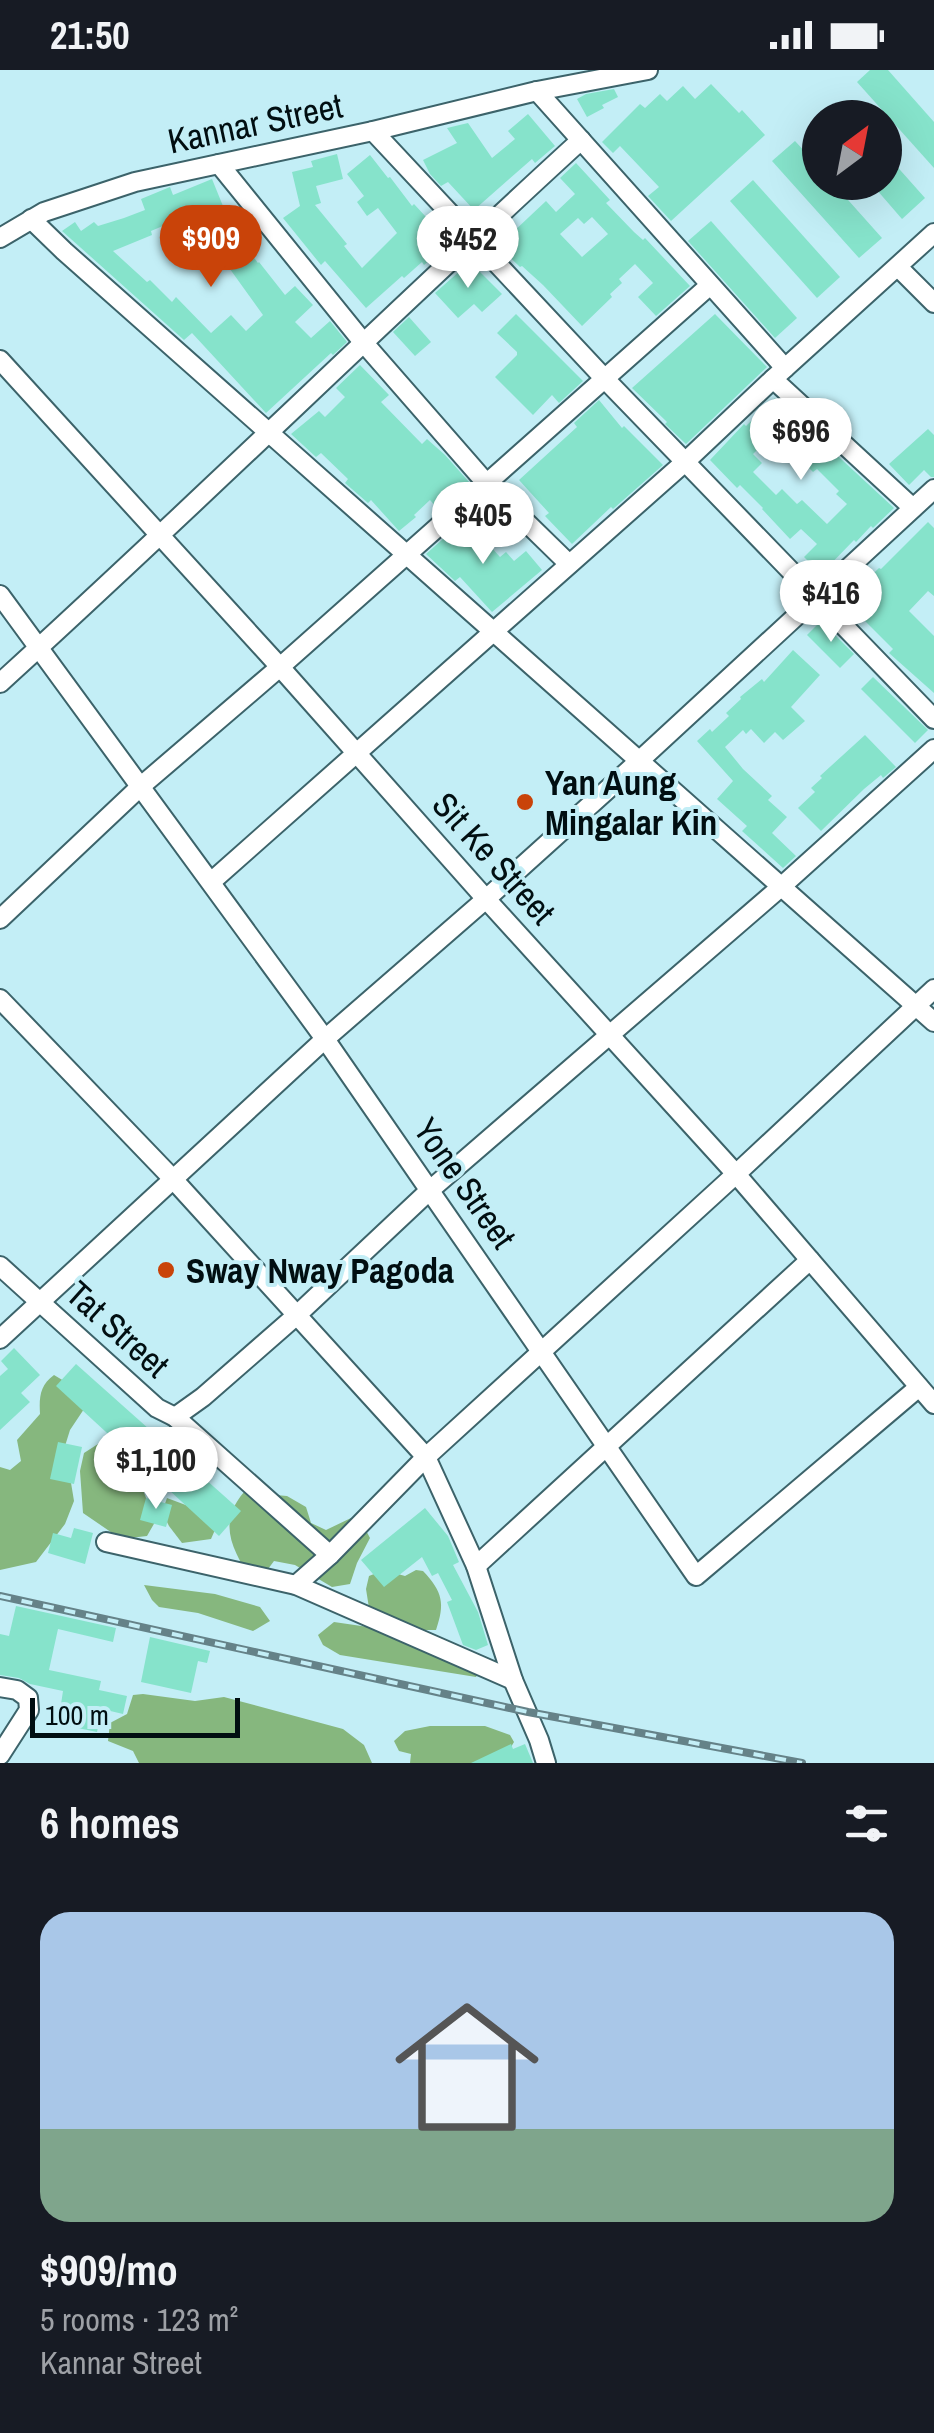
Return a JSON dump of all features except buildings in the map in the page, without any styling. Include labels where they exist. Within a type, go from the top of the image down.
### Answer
[{"type":"street","name":"Kannar Street","points":[[0,238],[44,212],[135,182],[536,91],[648,70]]},
{"type":"street","points":[[536,91],[709,286],[779,373],[914,508]]},
{"type":"street","points":[[373,131],[604,378],[934,719]]},
{"type":"street","points":[[0,683],[581,140]]},
{"type":"street","points":[[220,164],[363,342],[487,484],[570,564]]},
{"type":"street","points":[[31,219],[934,1022]]},
{"type":"street","points":[[211,882],[685,462],[934,233]]},
{"type":"street","points":[[898,267],[934,304]]},
{"type":"street","points":[[0,918],[140,787],[407,556],[709,286]]},
{"type":"street","name":"Sit Ke Street","points":[[0,360],[736,1174],[934,1404]]},
{"type":"street","points":[[0,1339],[325,1039],[638,762],[933,493]]},
{"type":"street","name":"Yone Street","points":[[0,595],[325,1039],[696,1576],[919,1387]]},
{"type":"street","points":[[176,1416],[298,1314],[430,1190],[934,750]]},
{"type":"street","points":[[296,1585],[541,1349],[934,989]]},
{"type":"street","points":[[0,999],[172,1178],[426,1457],[476,1566],[546,1763]]},
{"type":"street","points":[[476,1566],[810,1260]]},
{"type":"street","name":"Tat Street","points":[[0,1266],[157,1408],[176,1416],[330,1555]]},
{"type":"street","points":[[106,1542],[296,1585],[514,1680]]},
{"type":"street","points":[[0,1687],[17,1690],[28,1698],[29,1710],[0,1755]]},
{"type":"green space","points":[[54,1375],[69,1384],[84,1409],[65,1446],[74,1501],[65,1524],[36,1562],[0,1570],[0,1467],[10,1470],[21,1461],[17,1440],[40,1414],[41,1392]]},
{"type":"green space","points":[[98,1444],[138,1469],[155,1522],[147,1536],[121,1539],[83,1513],[80,1471],[84,1453]]},
{"type":"green space","points":[[244,1492],[287,1496],[306,1507],[311,1523],[326,1530],[351,1518],[360,1519],[370,1538],[350,1584],[332,1587],[295,1565],[274,1561],[252,1583],[234,1548],[229,1527]]},
{"type":"green space","points":[[167,1498],[218,1523],[211,1539],[182,1543],[162,1512]]},
{"type":"green space","points":[[384,1570],[405,1576],[423,1571],[430,1578],[440,1599],[436,1630],[413,1630],[369,1608],[369,1576]]},
{"type":"green space","points":[[144,1585],[215,1594],[260,1607],[270,1621],[253,1631],[198,1613],[159,1607]]},
{"type":"green space","points":[[334,1622],[375,1628],[483,1664],[476,1677],[340,1655],[323,1645],[318,1635]]},
{"type":"green space","points":[[133,1695],[195,1701],[224,1697],[343,1729],[364,1745],[372,1763],[139,1763],[133,1751],[108,1741],[110,1723],[127,1714]]},
{"type":"green space","points":[[430,1726],[485,1726],[510,1735],[514,1742],[508,1752],[488,1763],[410,1763],[411,1754],[399,1751],[394,1741],[405,1731]]},
{"type":"railway","points":[[0,1596],[528,1712],[802,1763]]},
{"type":"place","name":"Yan Aung Mingalar Kin","points":[[525,802]]},
{"type":"place","name":"Sway Nway Pagoda","points":[[166,1270]]}]
